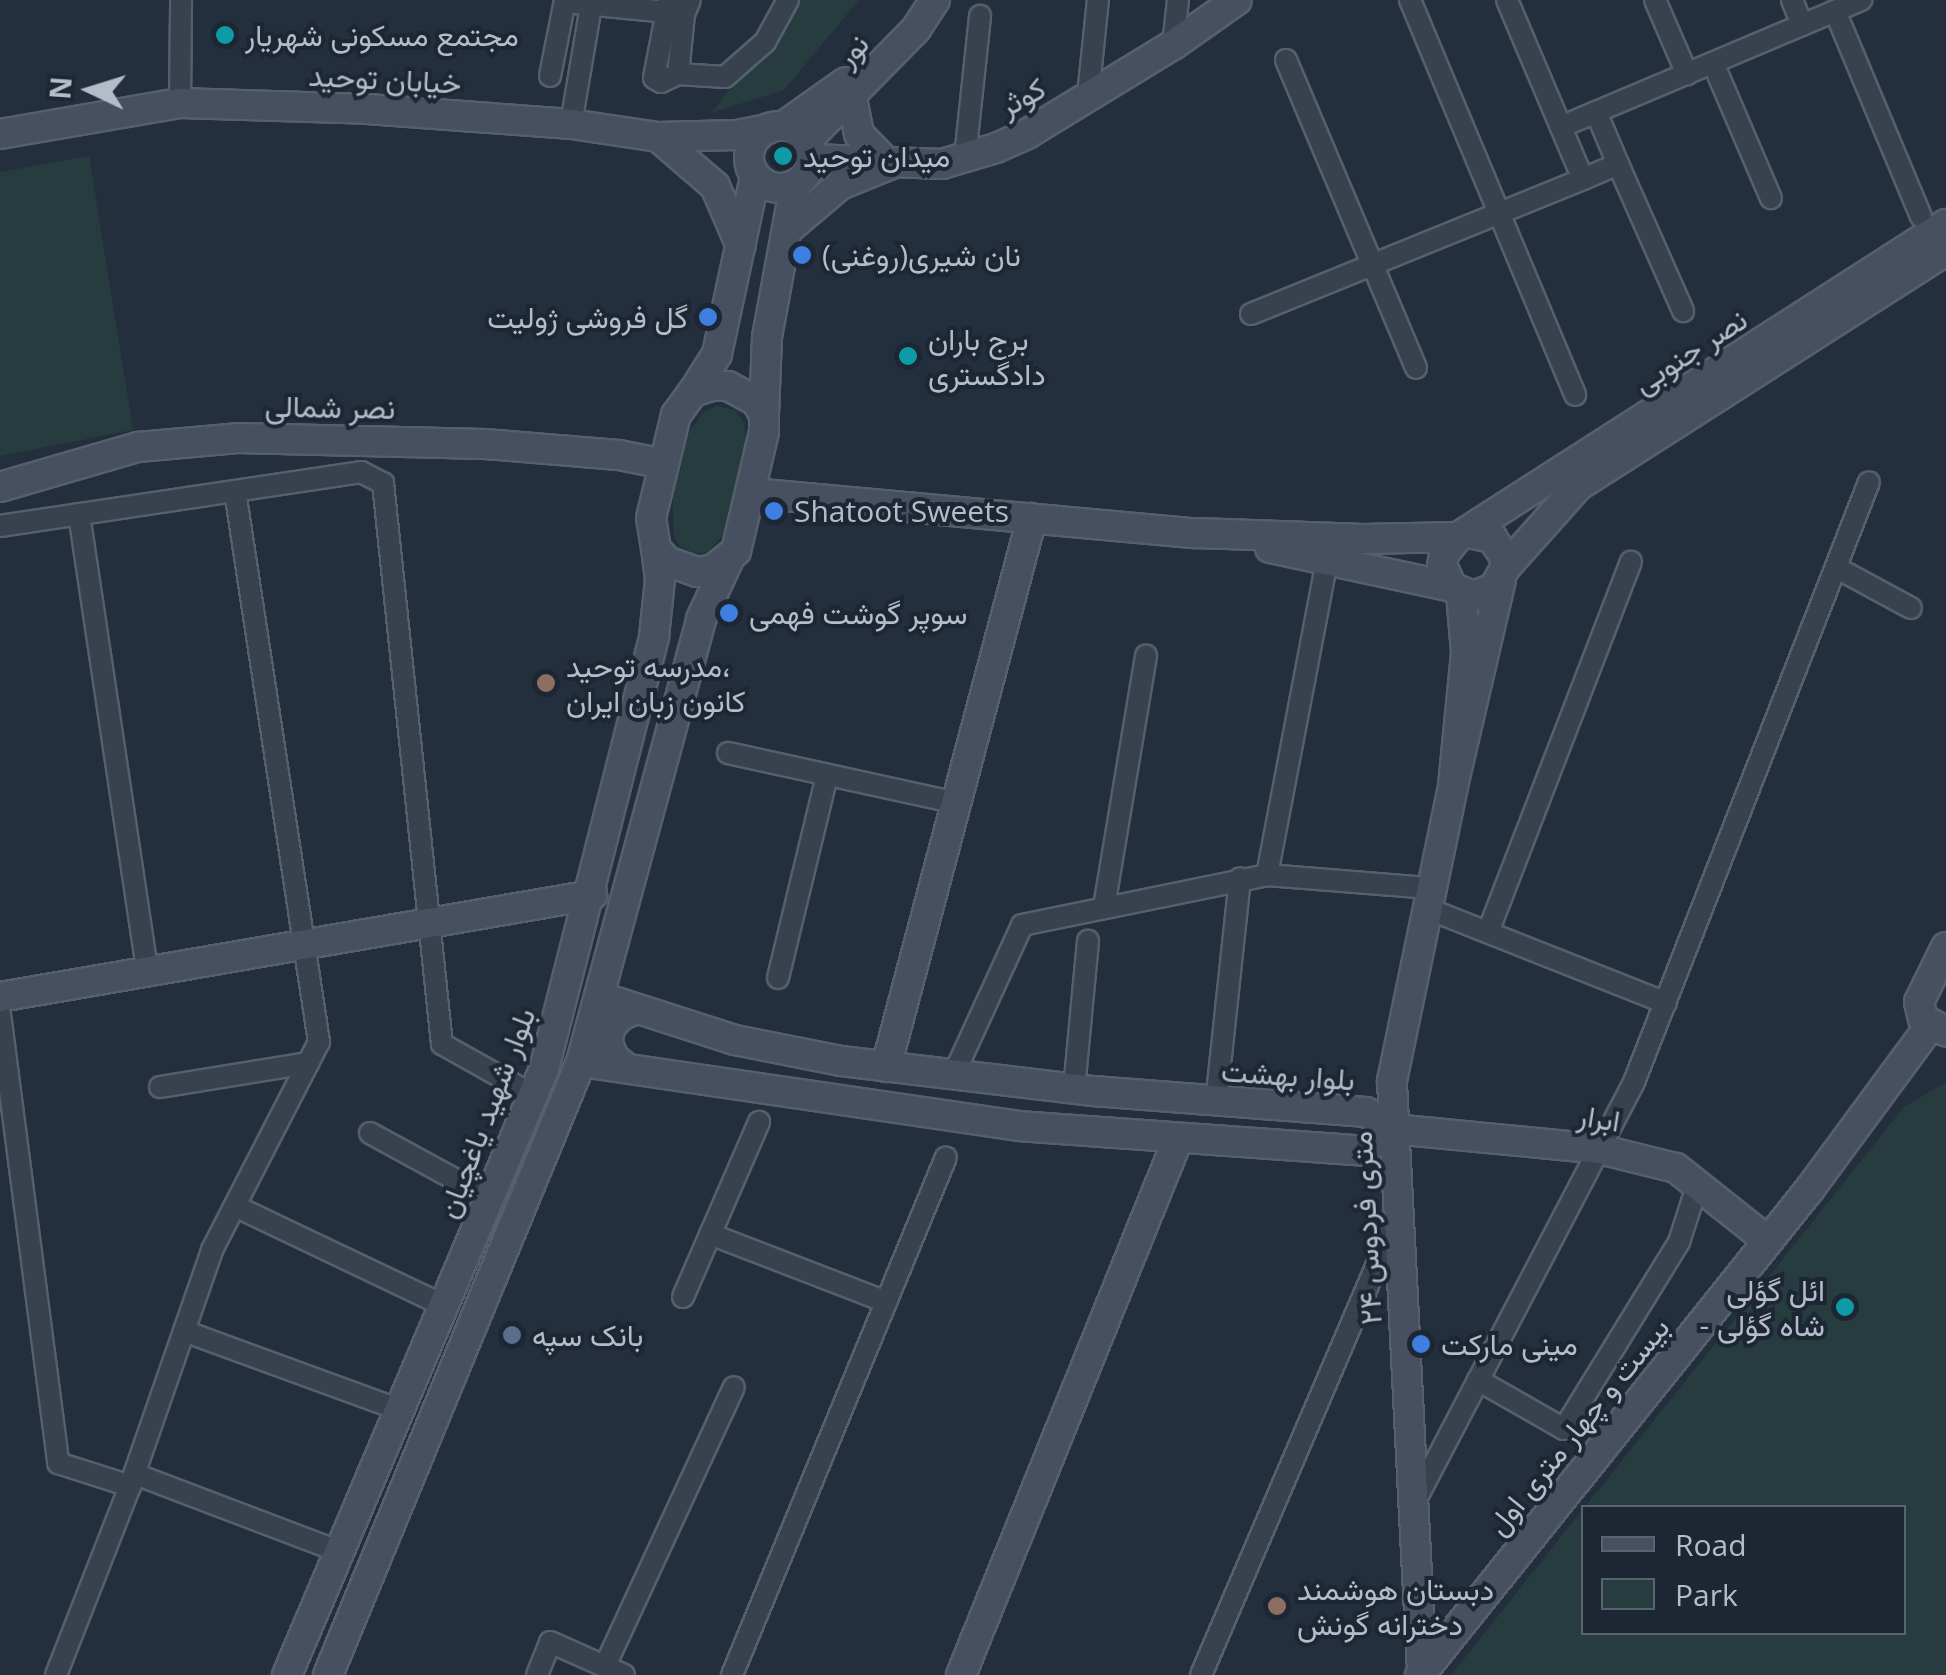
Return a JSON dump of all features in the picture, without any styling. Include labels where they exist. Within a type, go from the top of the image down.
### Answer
[{"type":"main road","name":"نور","points":[[846,93],[914,0]]},
{"type":"main road","name":"نور","points":[[846,93],[916,29],[936,0]]},
{"type":"main road","name":"کوثر","points":[[792,138],[888,165],[942,164],[965,157],[1028,134],[1173,45],[1203,20],[1237,0]]},
{"type":"main road","points":[[752,168],[757,136],[792,138],[846,93],[859,134],[888,165],[840,185],[788,229]]},
{"type":"main road","name":"خیابان توحید","points":[[0,134],[180,103],[340,108],[572,124],[658,137],[792,138]]},
{"type":"main road","points":[[658,137],[752,168],[770,187],[795,185]]},
{"type":"main road","points":[[658,137],[715,186],[741,246]]},
{"type":"main road","points":[[328,1675],[581,1062],[701,619],[741,538],[752,493],[764,414],[764,363],[795,185],[806,174],[792,138]]},
{"type":"main road","name":"بلوار شهید یاغچیان","points":[[287,1675],[533,1095],[592,895],[660,611],[651,518],[676,416],[717,354],[741,246],[752,168]]},
{"type":"main road","name":"نصر جنوبی","points":[[1464,535],[1933,221]]},
{"type":"main road","name":"نصر جنوبی","points":[[1503,574],[1578,486],[1946,252]]},
{"type":"main road","points":[[694,392],[728,386],[743,391],[764,414]]},
{"type":"main road","name":"نصر شمالی","points":[[0,488],[138,447],[238,438],[485,444],[664,464]]},
{"type":"main road","points":[[752,493],[1195,532],[1364,539],[1481,533],[1500,546],[1503,574],[1484,594],[1195,532]]},
{"type":"main road","points":[[886,1067],[1032,518]]},
{"type":"main road","points":[[1457,590],[1442,566],[1444,554],[1464,535]]},
{"type":"main road","points":[[656,548],[681,569],[714,569],[728,561]]},
{"type":"main road","name":"۲۴ متری فردوس","points":[[1421,1673],[1392,1080],[1428,898],[1503,574]]},
{"type":"main road","name":"۲۴ متری فردوس","points":[[1453,786],[1466,653],[1457,590]]},
{"type":"main road","points":[[0,997],[592,895]]},
{"type":"main road","points":[[1938,1029],[1919,1011],[1919,1002],[1946,947]]},
{"type":"main road","name":"بلوار بهشت","points":[[600,997],[735,1040],[886,1067],[1216,1103],[1366,1112],[1393,1130]]},
{"type":"main road","points":[[626,1068],[614,1058],[608,1044],[610,1028],[620,1016],[634,1010]]},
{"type":"main road","name":"بیست و چهار متری اول","points":[[1421,1673],[1938,1029]]},
{"type":"main road","points":[[581,1062],[1018,1126],[1364,1150],[1393,1130]]},
{"type":"main road","name":"ابرار","points":[[1393,1130],[1599,1149],[1676,1168],[1768,1241]]},
{"type":"main road","points":[[961,1675],[1178,1139]]},
{"type":"street","points":[[180,103],[181,0]]},
{"type":"street","points":[[550,76],[565,1],[677,6],[678,74],[724,77],[765,42],[788,0]]},
{"type":"street","points":[[1088,96],[1098,0]]},
{"type":"street","points":[[1173,45],[1178,0]]},
{"type":"street","points":[[1410,0],[1576,395]]},
{"type":"street","points":[[1507,0],[1583,179]]},
{"type":"street","points":[[1655,0],[1687,74]]},
{"type":"street","points":[[1792,0],[1802,25]]},
{"type":"street","points":[[1561,127],[1861,0]]},
{"type":"street","points":[[572,124],[591,2]]},
{"type":"street","points":[[1835,11],[1933,221]]},
{"type":"street","points":[[965,157],[980,16]]},
{"type":"street","points":[[1286,60],[1416,368]]},
{"type":"street","points":[[1712,63],[1771,198]]},
{"type":"street","points":[[1596,112],[1682,311]]},
{"type":"street","points":[[1252,314],[1618,164]]},
{"type":"street","points":[[0,526],[361,472],[383,483],[442,1044],[533,1095]]},
{"type":"street","points":[[1413,1505],[1634,1082],[1869,482]]},
{"type":"street","points":[[56,1675],[132,1480],[212,1250],[319,1042],[300,943],[236,491]]},
{"type":"street","points":[[78,514],[146,970]]},
{"type":"street","points":[[1267,875],[1327,560]]},
{"type":"street","points":[[1488,932],[1630,562]]},
{"type":"street","points":[[1837,568],[1911,608]]},
{"type":"street","points":[[1104,907],[1146,655]]},
{"type":"street","points":[[728,753],[956,803]]},
{"type":"street","points":[[778,978],[827,774]]},
{"type":"street","points":[[953,1076],[1022,925],[1267,875],[1428,898],[1488,932],[1666,1003]]},
{"type":"street","points":[[1216,1103],[1240,878]]},
{"type":"street","points":[[1074,1089],[1088,941]]},
{"type":"street","points":[[0,1014],[58,1463],[132,1480],[340,1552]]},
{"type":"street","points":[[160,1087],[308,1062]]},
{"type":"street","points":[[683,1297],[759,1122]]},
{"type":"street","points":[[370,1133],[490,1199]]},
{"type":"street","points":[[732,1675],[946,1157]]},
{"type":"street","points":[[1478,1380],[1564,1429],[1679,1242],[1698,1184]]},
{"type":"street","points":[[235,1206],[445,1306]]},
{"type":"street","points":[[1201,1675],[1397,1216]]},
{"type":"street","points":[[710,1234],[886,1302]]},
{"type":"street","points":[[184,1331],[400,1410]]},
{"type":"street","points":[[537,1675],[550,1642],[615,1671],[734,1388]]},
{"type":"green space","points":[[798,0],[859,0],[784,90],[711,113]]},
{"type":"green space","points":[[89,156],[133,430],[0,456],[0,172]]},
{"type":"green space","points":[[717,406],[735,410],[744,423],[747,443],[727,531],[707,553],[694,553],[681,547],[674,537],[672,479],[690,430],[704,412]]},
{"type":"green space","name":"ائل گؤلی - شاه گؤلی","points":[[1946,1082],[1946,1675],[1451,1675],[1581,1512],[1581,1635],[1906,1635],[1906,1505],[1587,1505],[1904,1107]]},
{"type":"place","name":"مجتمع مسکونی شهریار","points":[[225,35]]},
{"type":"place","name":"میدان توحید","points":[[783,156]]},
{"type":"place","name":"نان شیری(روغنی)","points":[[802,255]]},
{"type":"place","name":"گل فروشی ژولیت","points":[[708,317]]},
{"type":"place","name":"برج باران دادگستری","points":[[908,356]]},
{"type":"place","name":"Shatoot Sweets","points":[[774,511]]},
{"type":"place","name":"سوپر گوشت فهمی","points":[[729,613]]},
{"type":"place","name":"مدرسه توحید، کانون زبان ایران","points":[[546,683]]},
{"type":"place","name":"ائل گؤلی - شاه گؤلی","points":[[1845,1307]]},
{"type":"place","name":"بانک سپه","points":[[512,1335]]},
{"type":"place","name":"مینی مارکت","points":[[1421,1344]]},
{"type":"place","name":"دبستان هوشمند دخترانه گونش","points":[[1277,1606]]}]
